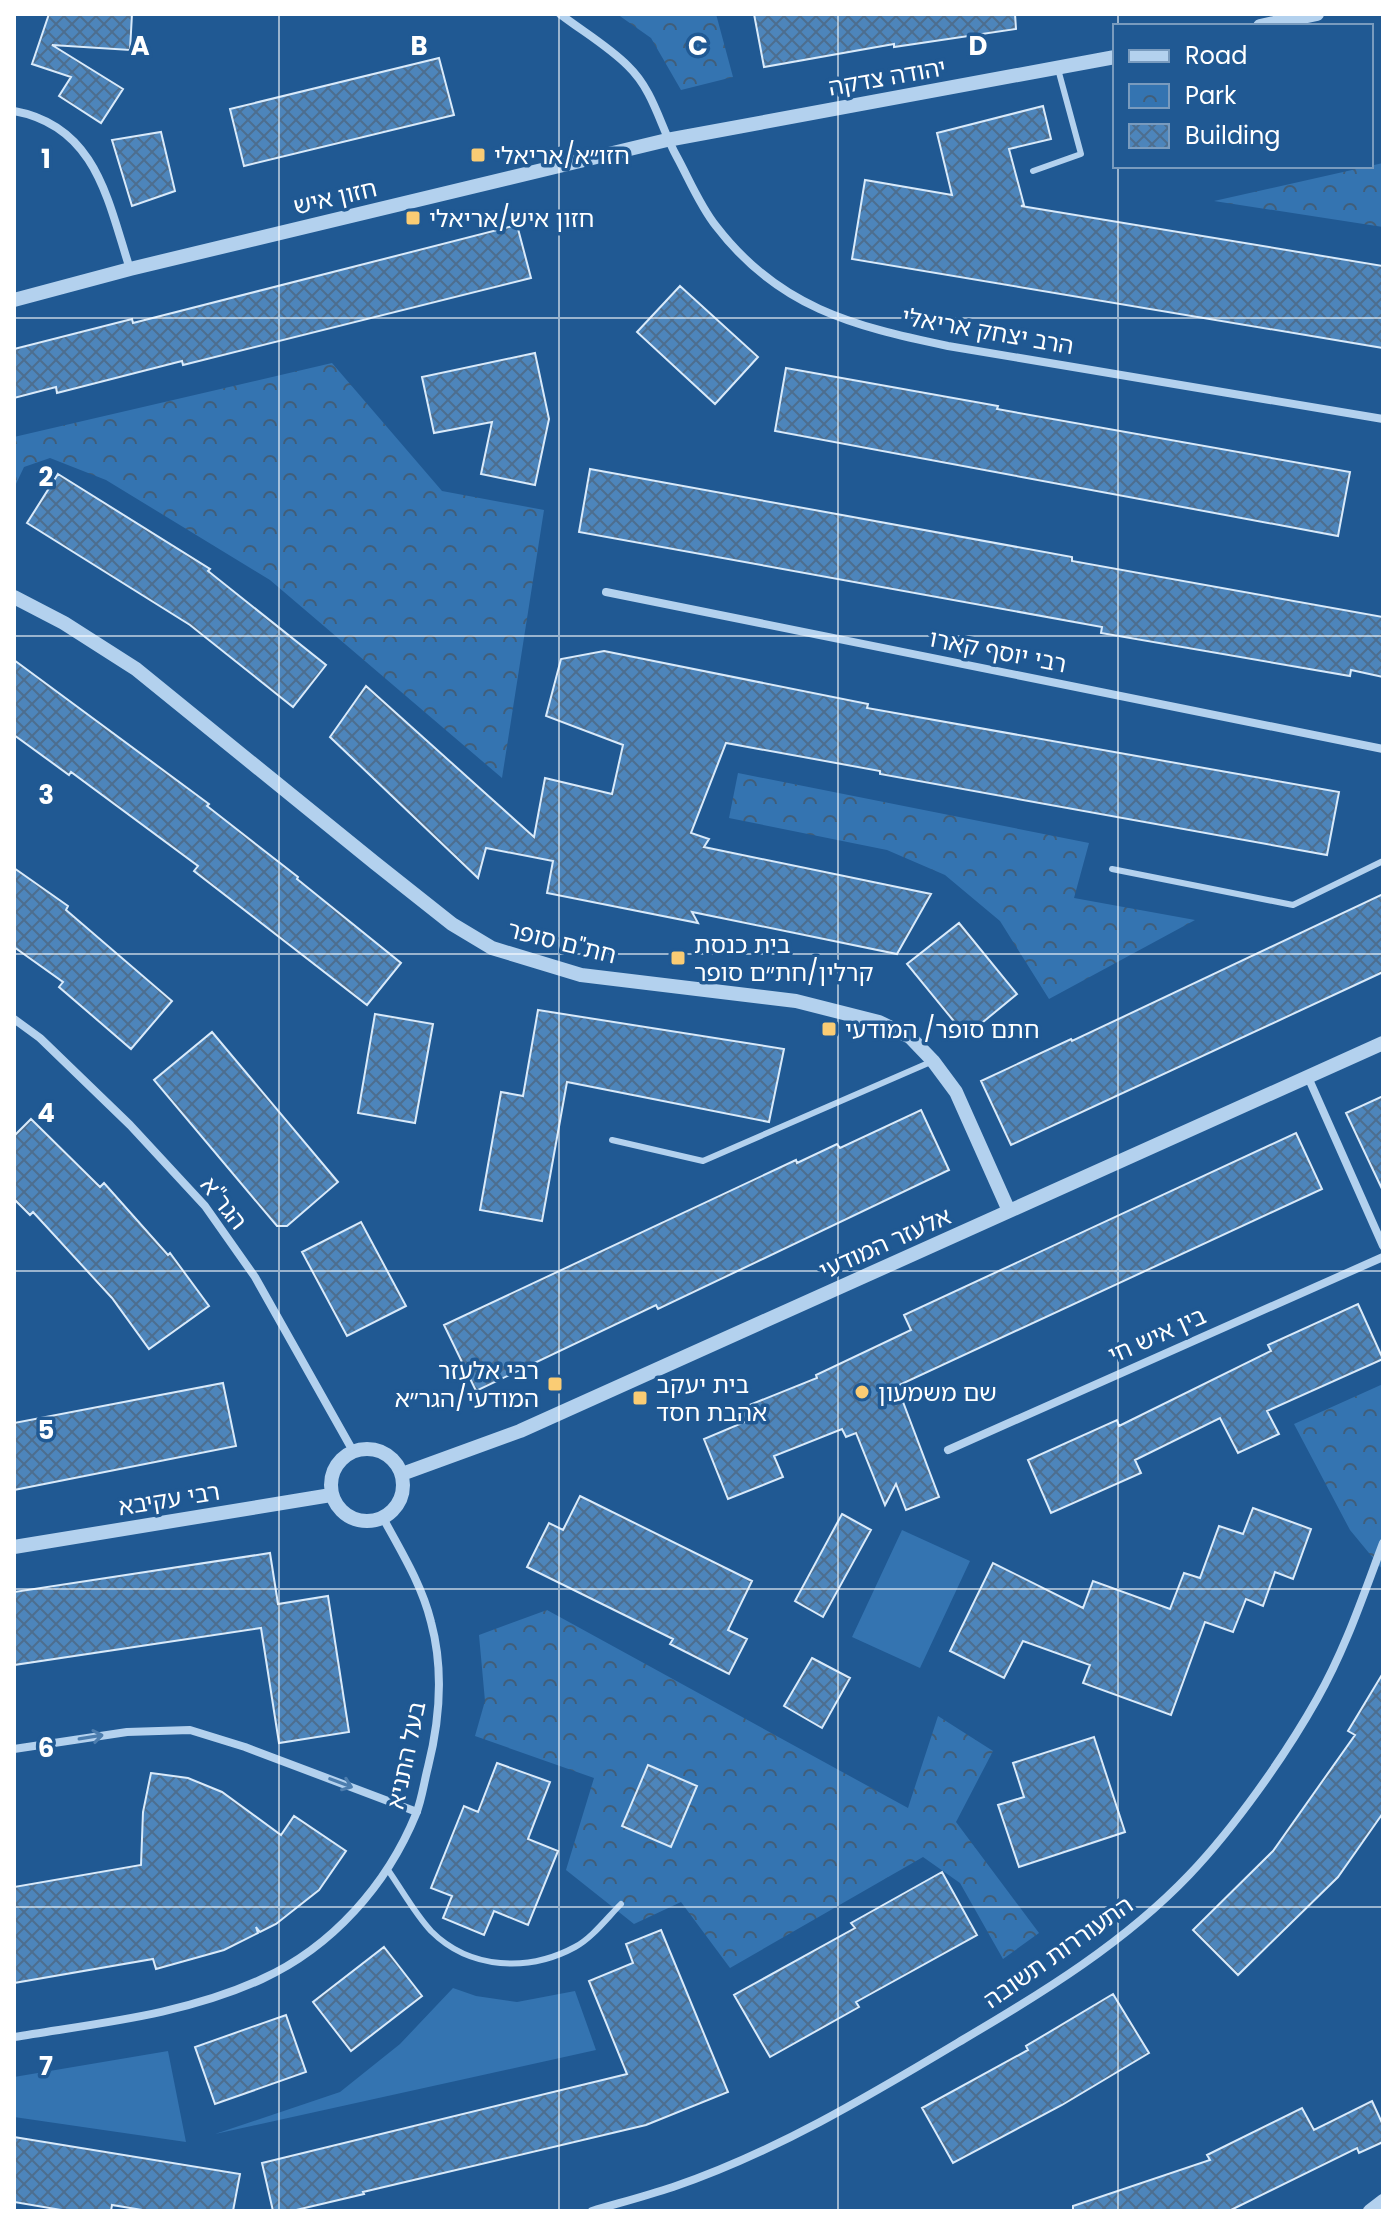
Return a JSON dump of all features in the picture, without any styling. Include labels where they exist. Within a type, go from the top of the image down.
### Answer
[{"type":"street","name":"הרב יצחק אריאלי","points":[[560,14],[628,66],[649,93],[667,140],[714,224],[746,260],[778,288],[826,313],[882,333],[948,346],[1383,419]]},
{"type":"street","points":[[1270,24],[1317,14]]},
{"type":"street","name":"יהודה צדקה","points":[[667,140],[1113,57]]},
{"type":"street","points":[[14,111],[26,113],[61,130],[85,151],[101,180],[130,269]]},
{"type":"street","name":"חזון איש","points":[[14,300],[130,269],[667,140]]},
{"type":"street","name":"רבי יוסף קארו","points":[[606,592],[1383,749]]},
{"type":"street","name":"חת\"ם סופר","points":[[14,597],[64,623],[136,669],[452,924],[492,948],[581,975],[796,1001],[879,1022],[910,1037],[956,1092],[1009,1211]]},
{"type":"street","name":"הגר\"א","points":[[14,1019],[40,1038],[130,1125],[205,1206],[255,1277],[353,1451]]},
{"type":"street","name":"אלעזר המודעי","points":[[402,1474],[520,1431],[1383,1043]]},
{"type":"street","points":[[1308,1077],[1383,1246]]},
{"type":"street","name":"בין איש חי","points":[[948,1450],[1383,1257]]},
{"type":"street","points":[[377,1450],[396,1463],[402,1474],[402,1495],[398,1504],[383,1518],[372,1521],[351,1518],[342,1513],[331,1495],[336,1464],[353,1451],[377,1450]]},
{"type":"street","name":"רבי עקיבא","points":[[14,1547],[331,1495]]},
{"type":"street","name":"בעל התניא","points":[[14,2037],[151,2015],[207,2001],[264,1979],[308,1952],[355,1912],[388,1870],[417,1812],[434,1741],[440,1683],[431,1622],[414,1576],[383,1518]]},
{"type":"street","name":"התעוררות תשובה","points":[[592,2211],[675,2186],[772,2145],[875,2092],[1014,2010],[1139,1922],[1189,1876],[1227,1832],[1317,1699],[1353,1624],[1383,1543]]},
{"type":"street","points":[[14,1749],[127,1732],[190,1730],[245,1747],[417,1812]]},
{"type":"street","points":[[1370,2211],[1383,2201]]},
{"type":"lane","points":[[1033,171],[1081,154],[1058,69]]},
{"type":"lane","points":[[1112,869],[1293,905],[1383,861]]},
{"type":"lane","points":[[612,1140],[703,1161],[933,1061]]},
{"type":"lane","points":[[388,1870],[431,1931],[464,1956],[505,1965],[538,1963],[578,1946],[621,1904]]},
{"type":"green space","points":[[617,14],[716,14],[733,77],[681,90],[651,38]]},
{"type":"green space","points":[[1383,163],[1383,227],[1214,201],[1361,168],[1373,168],[1373,165]]},
{"type":"green space","points":[[332,363],[442,491],[544,510],[502,778],[270,580],[106,480],[50,458],[24,467],[14,488],[14,437]]},
{"type":"green space","points":[[738,773],[1089,843],[1074,898],[1195,920],[1049,999],[1000,921],[945,875],[887,850],[729,818]]},
{"type":"green space","points":[[1383,1384],[1383,1570],[1350,1530],[1294,1424]]},
{"type":"green space","points":[[902,1530],[970,1561],[920,1668],[852,1637]]},
{"type":"green space","points":[[547,1610],[908,1808],[938,1716],[993,1751],[956,1822],[1039,1933],[1003,1959],[960,1883],[923,1857],[730,1968],[681,1902],[634,1924],[566,1870],[594,1778],[475,1736],[485,1701],[479,1635]]},
{"type":"green space","points":[[453,1988],[476,1996],[517,2002],[575,1991],[596,2050],[215,2134],[340,2092],[400,2044]]},
{"type":"green space","points":[[168,2051],[186,2142],[14,2117],[14,2077]]},
{"type":"building","points":[[49,14],[132,14],[130,50],[52,45],[123,89],[101,123],[59,96],[71,77],[32,64]]},
{"type":"building","points":[[754,14],[1015,14],[1016,29],[894,47],[894,44],[764,67]]},
{"type":"building","points":[[439,58],[454,115],[244,166],[230,109]]},
{"type":"building","points":[[1043,106],[1051,139],[1009,149],[1024,205],[1021,206],[1383,266],[1383,348],[852,259],[865,180],[952,195],[937,133]]},
{"type":"building","points":[[161,132],[175,191],[132,206],[112,140]]},
{"type":"building","points":[[517,225],[531,278],[183,365],[182,361],[57,393],[56,387],[14,398],[14,349],[132,319],[133,323]]},
{"type":"building","points":[[680,286],[758,357],[715,404],[637,332]]},
{"type":"building","points":[[535,353],[549,419],[535,485],[481,474],[492,422],[434,433],[422,377]]},
{"type":"building","points":[[786,368],[1350,472],[1338,536],[775,431]]},
{"type":"building","points":[[590,469],[1383,617],[1383,677],[1351,670],[1350,676],[1101,633],[1102,627],[579,532]]},
{"type":"building","points":[[58,474],[210,569],[208,571],[326,665],[293,707],[190,625],[27,523]]},
{"type":"building","points":[[604,651],[868,704],[867,708],[1339,792],[1327,855],[726,743],[691,833],[709,839],[704,847],[931,894],[897,954],[692,912],[698,923],[547,893],[553,861],[486,848],[478,878],[330,737],[366,686],[534,837],[545,778],[612,794],[623,745],[546,716],[561,659]]},
{"type":"building","points":[[14,660],[209,804],[207,806],[401,963],[367,1005],[194,871],[198,866],[71,772],[69,775],[14,735]]},
{"type":"building","points":[[14,868],[68,906],[66,910],[172,1001],[131,1049],[59,987],[63,982],[14,947]]},
{"type":"building","points":[[1383,894],[1383,972],[1011,1145],[981,1081]]},
{"type":"building","points":[[959,923],[1017,994],[966,1036],[907,964]]},
{"type":"building","points":[[538,1010],[784,1049],[769,1122],[567,1082],[542,1221],[480,1210],[501,1092],[523,1096]]},
{"type":"building","points":[[375,1014],[433,1024],[415,1123],[358,1113]]},
{"type":"building","points":[[212,1032],[338,1182],[287,1226],[277,1226],[154,1080]]},
{"type":"building","points":[[1383,1096],[1383,1191],[1346,1113]]},
{"type":"building","points":[[921,1110],[949,1170],[658,1309],[656,1305],[476,1391],[444,1325],[796,1160],[797,1163],[837,1144],[840,1148]]},
{"type":"building","points":[[31,1119],[100,1187],[104,1183],[168,1255],[170,1253],[209,1306],[149,1349],[112,1298],[33,1212],[30,1215],[14,1199],[14,1136]]},
{"type":"building","points":[[1296,1133],[1322,1189],[897,1386],[939,1497],[906,1510],[896,1484],[885,1505],[856,1433],[846,1437],[842,1429],[774,1456],[783,1477],[728,1499],[704,1439],[747,1421],[742,1408],[817,1378],[816,1375],[911,1330],[904,1315]]},
{"type":"building","points":[[361,1222],[406,1306],[347,1336],[302,1252]]},
{"type":"building","points":[[1358,1304],[1383,1359],[1267,1411],[1279,1434],[1238,1453],[1220,1418],[1135,1460],[1141,1473],[1051,1513],[1028,1460],[1117,1420],[1119,1426],[1271,1351],[1268,1345]]},
{"type":"building","points":[[223,1383],[236,1446],[14,1490],[14,1423]]},
{"type":"building","points":[[580,1496],[752,1581],[728,1630],[747,1639],[729,1674],[670,1644],[673,1639],[527,1567],[549,1523],[563,1530]]},
{"type":"building","points":[[1253,1508],[1311,1529],[1293,1579],[1275,1572],[1263,1606],[1246,1599],[1233,1632],[1205,1622],[1171,1715],[1083,1683],[1090,1665],[1023,1641],[1004,1678],[950,1651],[993,1563],[1083,1608],[1093,1581],[1170,1609],[1184,1573],[1200,1578],[1219,1526],[1243,1534]]},
{"type":"building","points":[[842,1514],[871,1530],[823,1617],[795,1601]]},
{"type":"building","points":[[270,1553],[278,1604],[328,1596],[349,1732],[279,1743],[261,1628],[14,1665],[14,1592]]},
{"type":"building","points":[[812,1658],[850,1678],[822,1728],[784,1706]]},
{"type":"building","points":[[1383,1673],[1383,1813],[1338,1877],[1238,1975],[1193,1930],[1273,1851],[1355,1735],[1348,1731]]},
{"type":"building","points":[[1094,1737],[1125,1832],[1019,1867],[998,1805],[1024,1797],[1013,1763]]},
{"type":"building","points":[[497,1763],[550,1782],[528,1839],[558,1851],[528,1925],[494,1911],[484,1935],[443,1918],[452,1896],[431,1888],[464,1806],[478,1812]]},
{"type":"building","points":[[648,1765],[697,1786],[671,1847],[622,1826]]},
{"type":"building","points":[[151,1773],[188,1778],[222,1792],[281,1835],[294,1816],[346,1851],[319,1890],[276,1924],[260,1932],[256,1927],[258,1933],[224,1950],[156,1969],[153,1959],[14,1983],[14,1887],[141,1865],[143,1812]]},
{"type":"building","points":[[942,1872],[977,1935],[856,2002],[859,2007],[770,2057],[734,1995],[855,1928],[851,1923]]},
{"type":"building","points":[[661,1930],[728,2092],[646,2125],[292,2211],[273,2211],[262,2163],[627,2074],[589,1981],[633,1963],[626,1944]]},
{"type":"building","points":[[384,1947],[422,1996],[351,2051],[313,2002]]},
{"type":"building","points":[[1113,1994],[1149,2053],[1062,2105],[953,2163],[922,2108],[1028,2050],[1026,2046]]},
{"type":"building","points":[[286,2015],[306,2072],[215,2104],[195,2047]]},
{"type":"building","points":[[1372,2101],[1383,2125],[1383,2142],[1359,2153],[1357,2148],[1229,2211],[1073,2211],[1073,2206],[1210,2160],[1207,2155],[1302,2108],[1314,2130]]},
{"type":"building","points":[[14,2137],[240,2174],[233,2211],[148,2211],[112,2205],[111,2211],[67,2211],[14,2202]]},
{"type":"place","name":"חזו״א/אריאלי","points":[[478,155]]},
{"type":"place","name":"חזון איש/אריאלי","points":[[413,218]]},
{"type":"place","name":"בית כנסת קרלין/חת״ם סופר","points":[[678,958]]},
{"type":"place","name":"חתם סופר/ המודעי","points":[[829,1029]]},
{"type":"place","name":"רבי אלעזר המודעי/הגר״א","points":[[555,1384]]},
{"type":"place","name":"שם משמעון","points":[[862,1392]]},
{"type":"place","name":"בית יעקב אהבת חסד","points":[[640,1398]]}]
